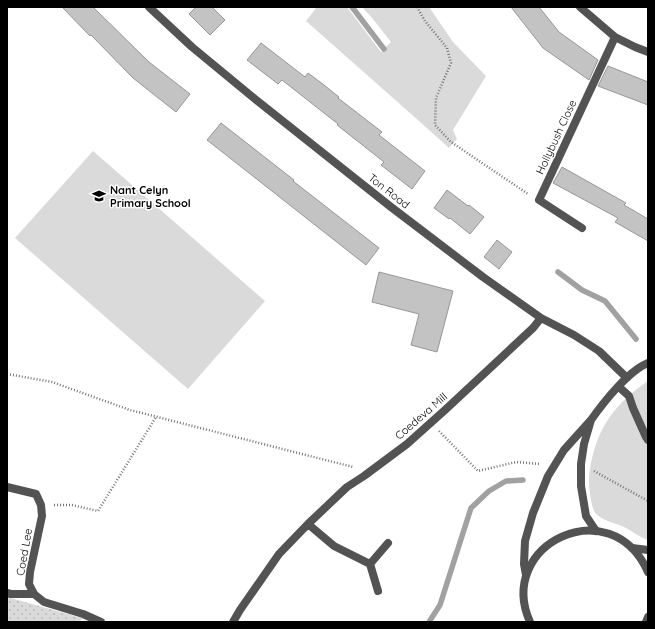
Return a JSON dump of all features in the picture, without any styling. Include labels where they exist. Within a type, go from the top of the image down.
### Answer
[{"type":"street","name":"Ton Road","points":[[149,7],[192,47],[391,207],[476,272],[541,318],[574,335],[599,351],[627,378]]},
{"type":"street","points":[[580,7],[615,36],[634,47],[648,52]]},
{"type":"street","name":"Hollybush Close","points":[[539,200],[615,36]]},
{"type":"street","points":[[539,200],[582,228]]},
{"type":"street","name":"Coedeva Mill","points":[[233,622],[279,554],[308,524],[347,486],[364,476],[407,444],[431,423],[533,328],[541,318]]},
{"type":"street","points":[[526,575],[524,564],[525,541],[533,513],[548,476],[564,450],[591,420],[603,403],[627,378],[648,364]]},
{"type":"street","points":[[619,386],[629,396],[648,440]]},
{"type":"street","points":[[591,420],[584,444],[581,464],[581,486],[586,516],[596,531]]},
{"type":"street","points":[[7,487],[36,494],[41,505]]},
{"type":"street","name":"Coed Lee","points":[[34,594],[30,584],[30,572],[42,516],[41,505]]},
{"type":"street","points":[[308,524],[334,546],[370,564],[378,591]]},
{"type":"street","points":[[529,621],[524,602],[526,575],[540,552],[561,536],[587,530],[614,536],[625,542],[636,551],[644,562],[648,572]]},
{"type":"street","points":[[370,564],[388,543]]},
{"type":"street","points":[[632,548],[648,550]]},
{"type":"street","points":[[7,593],[34,594],[44,602],[83,614],[102,622]]},
{"type":"street","points":[[646,622],[648,617]]},
{"type":"path","points":[[417,7],[425,21],[447,48],[451,63],[436,98],[434,125],[451,142],[539,200]]},
{"type":"path","points":[[7,374],[52,382],[130,410],[353,467],[364,476]]},
{"type":"path","points":[[41,505],[72,505],[98,511],[156,417]]},
{"type":"path","points":[[431,423],[478,471],[516,462],[535,463],[554,467]]},
{"type":"path","points":[[581,464],[648,501]]},
{"type":"shaded area","points":[[317,7],[347,7],[381,52],[391,42],[362,7],[429,7],[453,42],[486,76],[453,130],[457,139],[449,148],[306,21]]},
{"type":"shaded area","points":[[93,151],[265,301],[188,389],[15,238]]},
{"type":"shaded area","points":[[648,381],[648,540],[596,514],[589,490],[589,475],[598,438],[610,416],[627,397]]},
{"type":"shaded area","points":[[7,597],[82,618],[80,622],[7,622]]},
{"type":"building","points":[[62,7],[93,7],[149,62],[190,94],[176,112],[133,78]]},
{"type":"building","points":[[196,7],[212,7],[225,20],[210,35],[189,14]]},
{"type":"building","points":[[511,7],[539,7],[559,32],[598,60],[589,80],[543,48]]},
{"type":"building","points":[[261,43],[305,77],[308,73],[324,85],[339,97],[338,98],[382,132],[379,135],[425,171],[412,189],[381,165],[384,162],[282,80],[278,84],[247,60]]},
{"type":"building","points":[[608,66],[648,82],[648,105],[598,86]]},
{"type":"building","points":[[221,123],[379,248],[366,265],[207,140]]},
{"type":"building","points":[[562,167],[626,203],[624,205],[648,219],[648,241],[615,222],[618,218],[553,183]]},
{"type":"building","points":[[447,190],[484,217],[470,234],[450,218],[449,219],[434,208]]},
{"type":"building","points":[[497,240],[512,252],[499,269],[484,257]]},
{"type":"building","points":[[379,272],[453,291],[437,352],[411,345],[419,314],[372,302]]},
{"type":"waterway","points":[[352,7],[384,49]]},
{"type":"waterway","points":[[558,272],[582,290],[605,301],[636,339]]},
{"type":"waterway","points":[[429,622],[440,605],[471,508],[489,491],[506,481],[523,480]]},
{"type":"place","name":"Nant Celyn Primary School","points":[[99,196]]}]
